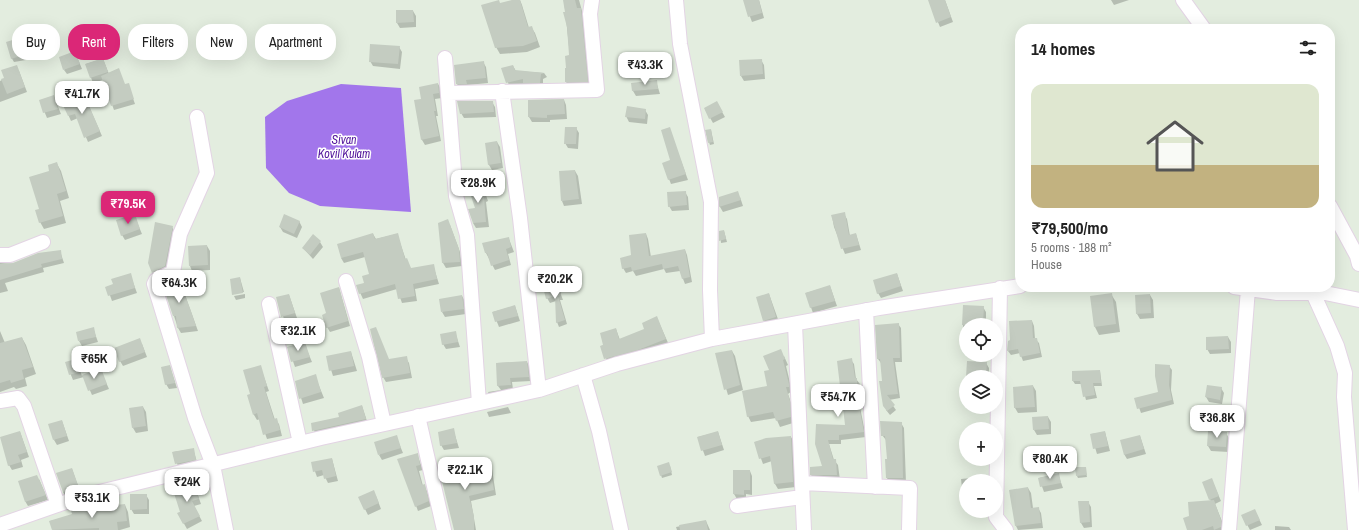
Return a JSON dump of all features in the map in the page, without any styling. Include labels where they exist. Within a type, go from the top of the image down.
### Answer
[{"type":"street","points":[[448,93],[597,90],[590,14],[592,0]]},
{"type":"street","points":[[676,0],[680,44],[711,202],[710,290],[712,340]]},
{"type":"street","points":[[1183,0],[1200,24]]},
{"type":"street","points":[[444,58],[456,196],[467,235],[479,403]]},
{"type":"street","points":[[502,91],[520,218],[538,390]]},
{"type":"street","points":[[197,117],[207,173],[180,234],[172,272],[156,280],[154,284],[195,418],[213,465],[226,530]]},
{"type":"street","points":[[1335,215],[1357,256],[1359,264]]},
{"type":"street","points":[[0,254],[10,255],[43,242]]},
{"type":"street","points":[[346,281],[369,357],[384,424]]},
{"type":"street","points":[[0,525],[83,496],[300,443],[538,390],[617,364],[712,340],[866,310],[1015,286]]},
{"type":"street","points":[[1000,288],[996,517],[1006,530]]},
{"type":"street","points":[[1229,530],[1241,292]]},
{"type":"street","points":[[1270,292],[1325,293],[1359,300]]},
{"type":"street","points":[[1313,293],[1336,346],[1345,373],[1344,397],[1355,530]]},
{"type":"street","points":[[269,304],[300,443]]},
{"type":"street","points":[[866,310],[875,487]]},
{"type":"street","points":[[795,324],[804,530]]},
{"type":"street","points":[[583,375],[598,431],[621,530]]},
{"type":"street","points":[[0,401],[18,398],[24,406],[58,505]]},
{"type":"street","points":[[418,416],[444,530]]},
{"type":"street","points":[[737,506],[802,490],[875,487],[910,488],[908,530]]},
{"type":"water","name":"Sivan Kovil Kulam","points":[[341,84],[401,88],[411,212],[320,206],[289,193],[266,168],[265,117],[287,101]]},
{"type":"building","points":[[499,0],[500,3],[520,0],[528,27],[532,26],[537,41],[523,46],[495,48],[481,5]]},
{"type":"building","points":[[563,0],[575,0],[577,8],[581,8],[588,82],[565,82],[565,56],[569,55],[567,27],[563,12],[565,12]]},
{"type":"building","points":[[743,0],[759,0],[762,13],[748,17]]},
{"type":"building","points":[[928,0],[945,0],[951,17],[936,23]]},
{"type":"building","points":[[396,10],[413,10],[414,22],[396,23]]},
{"type":"building","points":[[12,40],[12,59],[11,59],[6,42]]},
{"type":"building","points":[[370,44],[400,46],[398,64],[369,62]]},
{"type":"building","points":[[68,54],[68,60],[78,60],[80,64],[63,70],[60,57]]},
{"type":"building","points":[[762,59],[763,74],[740,76],[739,60]]},
{"type":"building","points":[[97,60],[104,60],[108,72],[90,78],[85,64]]},
{"type":"building","points":[[484,61],[486,78],[466,80],[467,84],[456,84],[454,65]]},
{"type":"building","points":[[17,65],[25,87],[7,94],[1,79],[4,78],[1,70]]},
{"type":"building","points":[[513,65],[515,70],[545,73],[541,74],[540,83],[523,83],[523,79],[506,83],[501,68]]},
{"type":"building","points":[[119,68],[125,84],[129,83],[134,99],[111,106],[101,76]]},
{"type":"building","points":[[657,80],[658,89],[632,91],[631,83]]},
{"type":"building","points":[[438,83],[439,93],[433,94],[436,111],[434,111],[439,136],[421,140],[414,100],[421,99],[419,87]]},
{"type":"building","points":[[84,94],[100,131],[84,138],[75,114],[68,116],[62,103]]},
{"type":"building","points":[[54,95],[58,109],[43,113],[39,100]]},
{"type":"building","points":[[564,99],[565,114],[547,115],[547,118],[528,117],[528,100]]},
{"type":"building","points":[[457,101],[493,101],[494,112],[460,114]]},
{"type":"building","points":[[717,101],[723,112],[709,119],[704,108]]},
{"type":"building","points":[[627,106],[646,109],[645,119],[625,117]]},
{"type":"building","points":[[565,127],[577,127],[576,144],[564,144]]},
{"type":"building","points":[[670,127],[686,174],[668,180],[662,163],[670,160],[661,130]]},
{"type":"building","points":[[711,129],[713,142],[708,143],[705,130]]},
{"type":"building","points":[[497,141],[501,163],[488,165],[485,143]]},
{"type":"building","points":[[57,162],[66,191],[57,194],[63,216],[39,223],[35,210],[39,209],[29,177],[49,171],[48,165]]},
{"type":"building","points":[[575,170],[579,199],[561,201],[559,171]]},
{"type":"building","points":[[482,183],[486,196],[484,197],[486,222],[473,223],[468,209],[475,208],[468,187]]},
{"type":"building","points":[[686,191],[687,205],[668,207],[667,192]]},
{"type":"building","points":[[738,191],[741,200],[719,207],[719,197]]},
{"type":"building","points":[[845,212],[849,235],[856,233],[859,245],[841,249],[831,215]]},
{"type":"building","points":[[135,214],[140,229],[121,236],[116,220]]},
{"type":"building","points":[[284,214],[300,221],[294,234],[279,227]]},
{"type":"building","points":[[448,219],[459,249],[460,262],[442,263],[438,223]]},
{"type":"building","points":[[155,222],[173,226],[165,266],[152,273],[148,263]]},
{"type":"building","points":[[724,230],[726,239],[719,241],[719,231]]},
{"type":"building","points":[[373,233],[375,239],[398,233],[405,259],[407,258],[411,268],[434,264],[437,279],[413,284],[415,296],[398,299],[395,284],[359,294],[356,285],[364,283],[362,276],[369,274],[363,252],[341,258],[337,244]]},
{"type":"building","points":[[646,233],[649,256],[685,249],[690,277],[682,279],[678,266],[663,269],[662,264],[632,271],[631,267],[622,269],[620,258],[631,255],[629,235]]},
{"type":"building","points":[[313,234],[321,241],[310,255],[302,248]]},
{"type":"building","points":[[509,237],[511,247],[506,249],[509,260],[491,266],[482,243]]},
{"type":"building","points":[[207,245],[208,265],[189,266],[188,246]]},
{"type":"building","points":[[61,250],[62,259],[41,264],[42,267],[0,280],[0,264],[13,263],[38,253]]},
{"type":"building","points":[[131,273],[135,288],[108,296],[105,287],[113,284],[111,279]]},
{"type":"building","points":[[897,273],[901,286],[877,294],[873,280]]},
{"type":"building","points":[[240,277],[243,293],[232,295],[230,279]]},
{"type":"building","points":[[179,278],[196,326],[177,328],[176,316],[173,316],[163,286]]},
{"type":"building","points":[[558,283],[561,295],[558,296],[565,320],[556,323],[555,296],[546,299],[543,287]]},
{"type":"building","points":[[830,285],[835,301],[810,308],[805,293]]},
{"type":"building","points":[[339,287],[348,321],[326,328],[322,315],[326,313],[320,293]]},
{"type":"building","points":[[769,293],[776,317],[763,321],[756,297]]},
{"type":"building","points":[[1112,293],[1116,324],[1094,327],[1090,296]]},
{"type":"building","points":[[289,294],[295,313],[281,317],[276,297]]},
{"type":"building","points":[[1150,294],[1151,313],[1136,314],[1135,295]]},
{"type":"building","points":[[462,295],[464,309],[441,312],[439,299]]},
{"type":"building","points":[[515,305],[518,316],[495,322],[492,312]]},
{"type":"building","points":[[963,305],[984,306],[983,318],[962,318]]},
{"type":"building","points":[[657,316],[666,339],[638,350],[604,359],[600,346],[603,345],[600,333],[616,328],[619,339],[644,329],[642,323]]},
{"type":"building","points":[[1032,320],[1033,338],[1037,338],[1040,353],[1020,357],[1018,349],[1007,351],[1008,341],[1010,340],[1009,321]]},
{"type":"building","points":[[899,323],[900,358],[893,358],[898,394],[887,395],[895,405],[887,411],[883,406],[879,381],[882,381],[880,359],[877,359],[875,325]]},
{"type":"building","points":[[94,327],[96,337],[78,341],[76,332]]},
{"type":"building","points":[[376,327],[389,359],[407,356],[410,373],[382,378],[370,329]]},
{"type":"building","points":[[456,331],[458,342],[442,345],[440,334]]},
{"type":"building","points":[[1228,336],[1229,349],[1206,350],[1206,337]]},
{"type":"building","points":[[22,337],[33,367],[22,370],[24,379],[11,383],[10,380],[0,383],[0,343]]},
{"type":"building","points":[[140,338],[145,352],[119,362],[114,348]]},
{"type":"building","points":[[305,342],[310,357],[291,362],[287,347]]},
{"type":"building","points":[[781,349],[785,359],[783,360],[789,384],[789,387],[786,387],[790,401],[791,417],[776,421],[773,412],[747,417],[742,391],[767,386],[764,371],[769,370],[763,356]]},
{"type":"building","points":[[732,350],[740,385],[724,390],[715,353]]},
{"type":"building","points":[[351,351],[354,366],[329,371],[326,356]]},
{"type":"building","points":[[852,358],[855,378],[857,378],[857,396],[864,432],[839,435],[839,440],[828,440],[833,459],[836,459],[837,475],[810,475],[810,467],[822,466],[815,444],[816,424],[845,425],[842,398],[822,400],[820,388],[840,386],[837,361]]},
{"type":"building","points":[[76,359],[80,372],[69,375],[65,362]]},
{"type":"building","points":[[527,361],[529,377],[510,378],[511,385],[497,386],[496,363]]},
{"type":"building","points":[[967,362],[987,362],[986,370],[966,370]]},
{"type":"building","points":[[1155,364],[1170,365],[1169,385],[1172,400],[1137,409],[1134,398],[1158,392],[1155,376]]},
{"type":"building","points":[[170,365],[175,383],[165,385],[161,367]]},
{"type":"building","points":[[261,365],[267,386],[264,387],[274,419],[277,418],[280,430],[263,435],[257,413],[253,415],[247,395],[250,394],[243,370]]},
{"type":"building","points":[[101,368],[107,384],[88,391],[82,375]]},
{"type":"building","points":[[1100,370],[1101,383],[1093,383],[1095,395],[1083,397],[1080,381],[1072,381],[1072,371]]},
{"type":"building","points":[[316,374],[321,392],[299,399],[295,381]]},
{"type":"building","points":[[1033,385],[1035,407],[1014,408],[1013,387]]},
{"type":"building","points":[[1207,385],[1222,387],[1220,400],[1205,397]]},
{"type":"building","points":[[362,405],[366,419],[312,431],[311,423],[339,417],[338,413]]},
{"type":"building","points":[[143,406],[146,426],[132,428],[129,408]]},
{"type":"building","points":[[1048,416],[1049,429],[1033,430],[1032,417]]},
{"type":"building","points":[[62,420],[67,436],[53,440],[48,424]]},
{"type":"building","points":[[880,421],[902,422],[903,478],[886,478],[885,459],[887,459],[885,436],[881,436]]},
{"type":"building","points":[[454,428],[457,443],[440,446],[438,432]]},
{"type":"building","points":[[20,431],[27,452],[18,455],[21,462],[8,466],[0,437]]},
{"type":"building","points":[[718,431],[722,445],[701,451],[697,437]]},
{"type":"building","points":[[1105,431],[1108,446],[1093,449],[1090,434]]},
{"type":"building","points":[[1208,431],[1227,432],[1226,447],[1207,446]]},
{"type":"building","points":[[397,435],[401,448],[378,455],[374,442]]},
{"type":"building","points":[[1140,435],[1144,449],[1124,455],[1120,440]]},
{"type":"building","points":[[791,436],[793,482],[774,484],[770,456],[759,459],[754,442],[766,438]]},
{"type":"building","points":[[194,448],[196,460],[175,464],[172,452]]},
{"type":"building","points":[[418,453],[420,465],[416,466],[422,485],[425,484],[429,501],[415,507],[397,459]]},
{"type":"building","points":[[332,458],[336,476],[324,479],[322,470],[313,472],[311,462]]},
{"type":"building","points":[[669,462],[672,472],[660,476],[657,466]]},
{"type":"building","points":[[489,463],[494,490],[469,496],[474,516],[474,530],[454,530],[441,477],[441,465],[463,464],[463,469]]},
{"type":"building","points":[[1075,467],[1086,467],[1087,475],[1076,476]]},
{"type":"building","points":[[72,468],[79,488],[63,492],[56,473]]},
{"type":"building","points":[[733,470],[750,470],[750,490],[744,490],[744,495],[733,494]]},
{"type":"building","points":[[1059,473],[1061,483],[1040,487],[1038,478]]},
{"type":"building","points":[[37,475],[46,495],[25,502],[18,481]]},
{"type":"building","points":[[1212,478],[1219,496],[1209,500],[1202,482]]},
{"type":"building","points":[[194,483],[199,499],[192,501],[200,516],[183,524],[177,513],[180,512],[173,490]]},
{"type":"building","points":[[1028,487],[1031,508],[1039,507],[1041,523],[1015,526],[1009,490]]},
{"type":"building","points":[[374,490],[379,503],[364,510],[358,497]]},
{"type":"building","points":[[130,494],[147,494],[147,509],[130,510]]},
{"type":"building","points":[[1214,500],[1221,520],[1221,527],[1214,530],[1213,526],[1202,530],[1187,530],[1183,518],[1189,516],[1188,502]]},
{"type":"building","points":[[1078,501],[1089,501],[1090,522],[1080,523]]},
{"type":"building","points":[[125,504],[127,521],[117,522],[118,530],[99,530],[99,528],[52,530],[49,521],[72,514],[71,510]]},
{"type":"building","points":[[1255,509],[1260,520],[1246,526],[1241,515]]},
{"type":"building","points":[[706,520],[708,530],[680,530],[679,525]]}]
